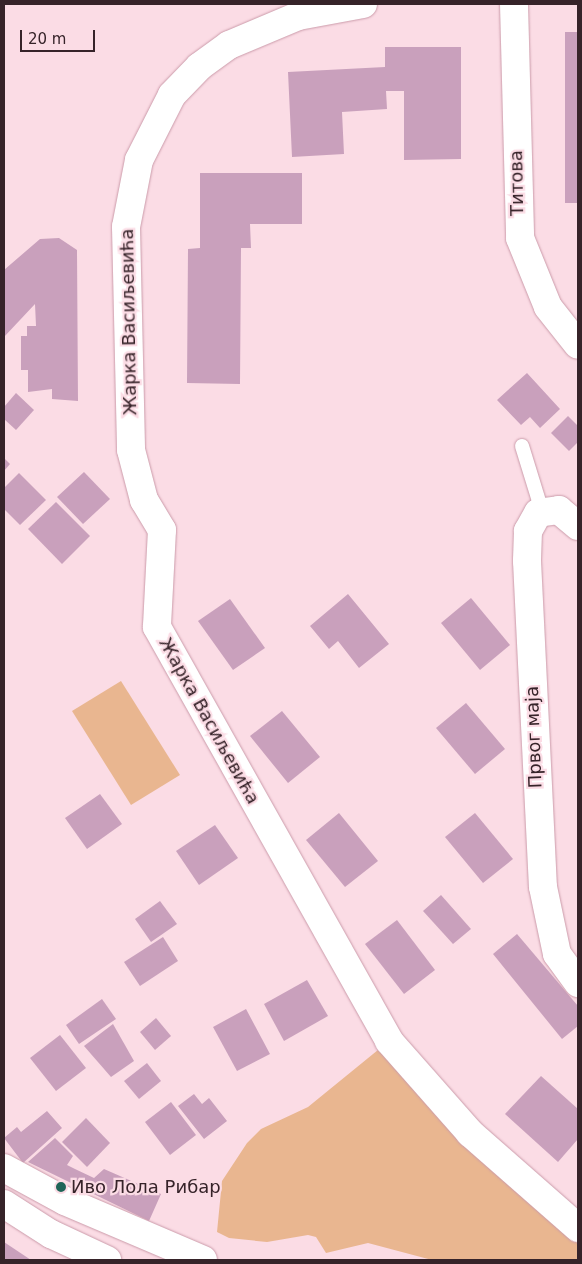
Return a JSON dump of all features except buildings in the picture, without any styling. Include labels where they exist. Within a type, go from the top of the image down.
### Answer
[{"type":"street","name":"Жарка Васиљевића","points":[[363,4],[298,16],[230,45],[199,67],[172,95],[139,160],[126,227],[131,450],[144,500],[162,530],[157,627],[389,1041],[470,1133],[578,1228]]},
{"type":"street","name":"Титова","points":[[514,4],[520,238],[548,307],[578,344]]},
{"type":"street","name":"Првог маја","points":[[562,517],[530,524],[527,561],[543,887],[557,954],[578,984]]},
{"type":"street","points":[[4,1168],[65,1201],[202,1260]]},
{"type":"street","points":[[4,1204],[51,1234],[107,1260]]},
{"type":"lane","points":[[522,446],[562,517]]},
{"type":"shaded area","points":[[121,681],[180,775],[131,805],[72,711]]},
{"type":"shaded area","points":[[389,1041],[578,1228],[578,1260],[432,1260],[368,1243],[326,1253],[316,1237],[308,1235],[267,1242],[229,1238],[217,1232],[222,1181],[247,1143],[261,1129],[308,1107]]},
{"type":"place","name":"Иво Лола Рибар","points":[[61,1187]]}]
